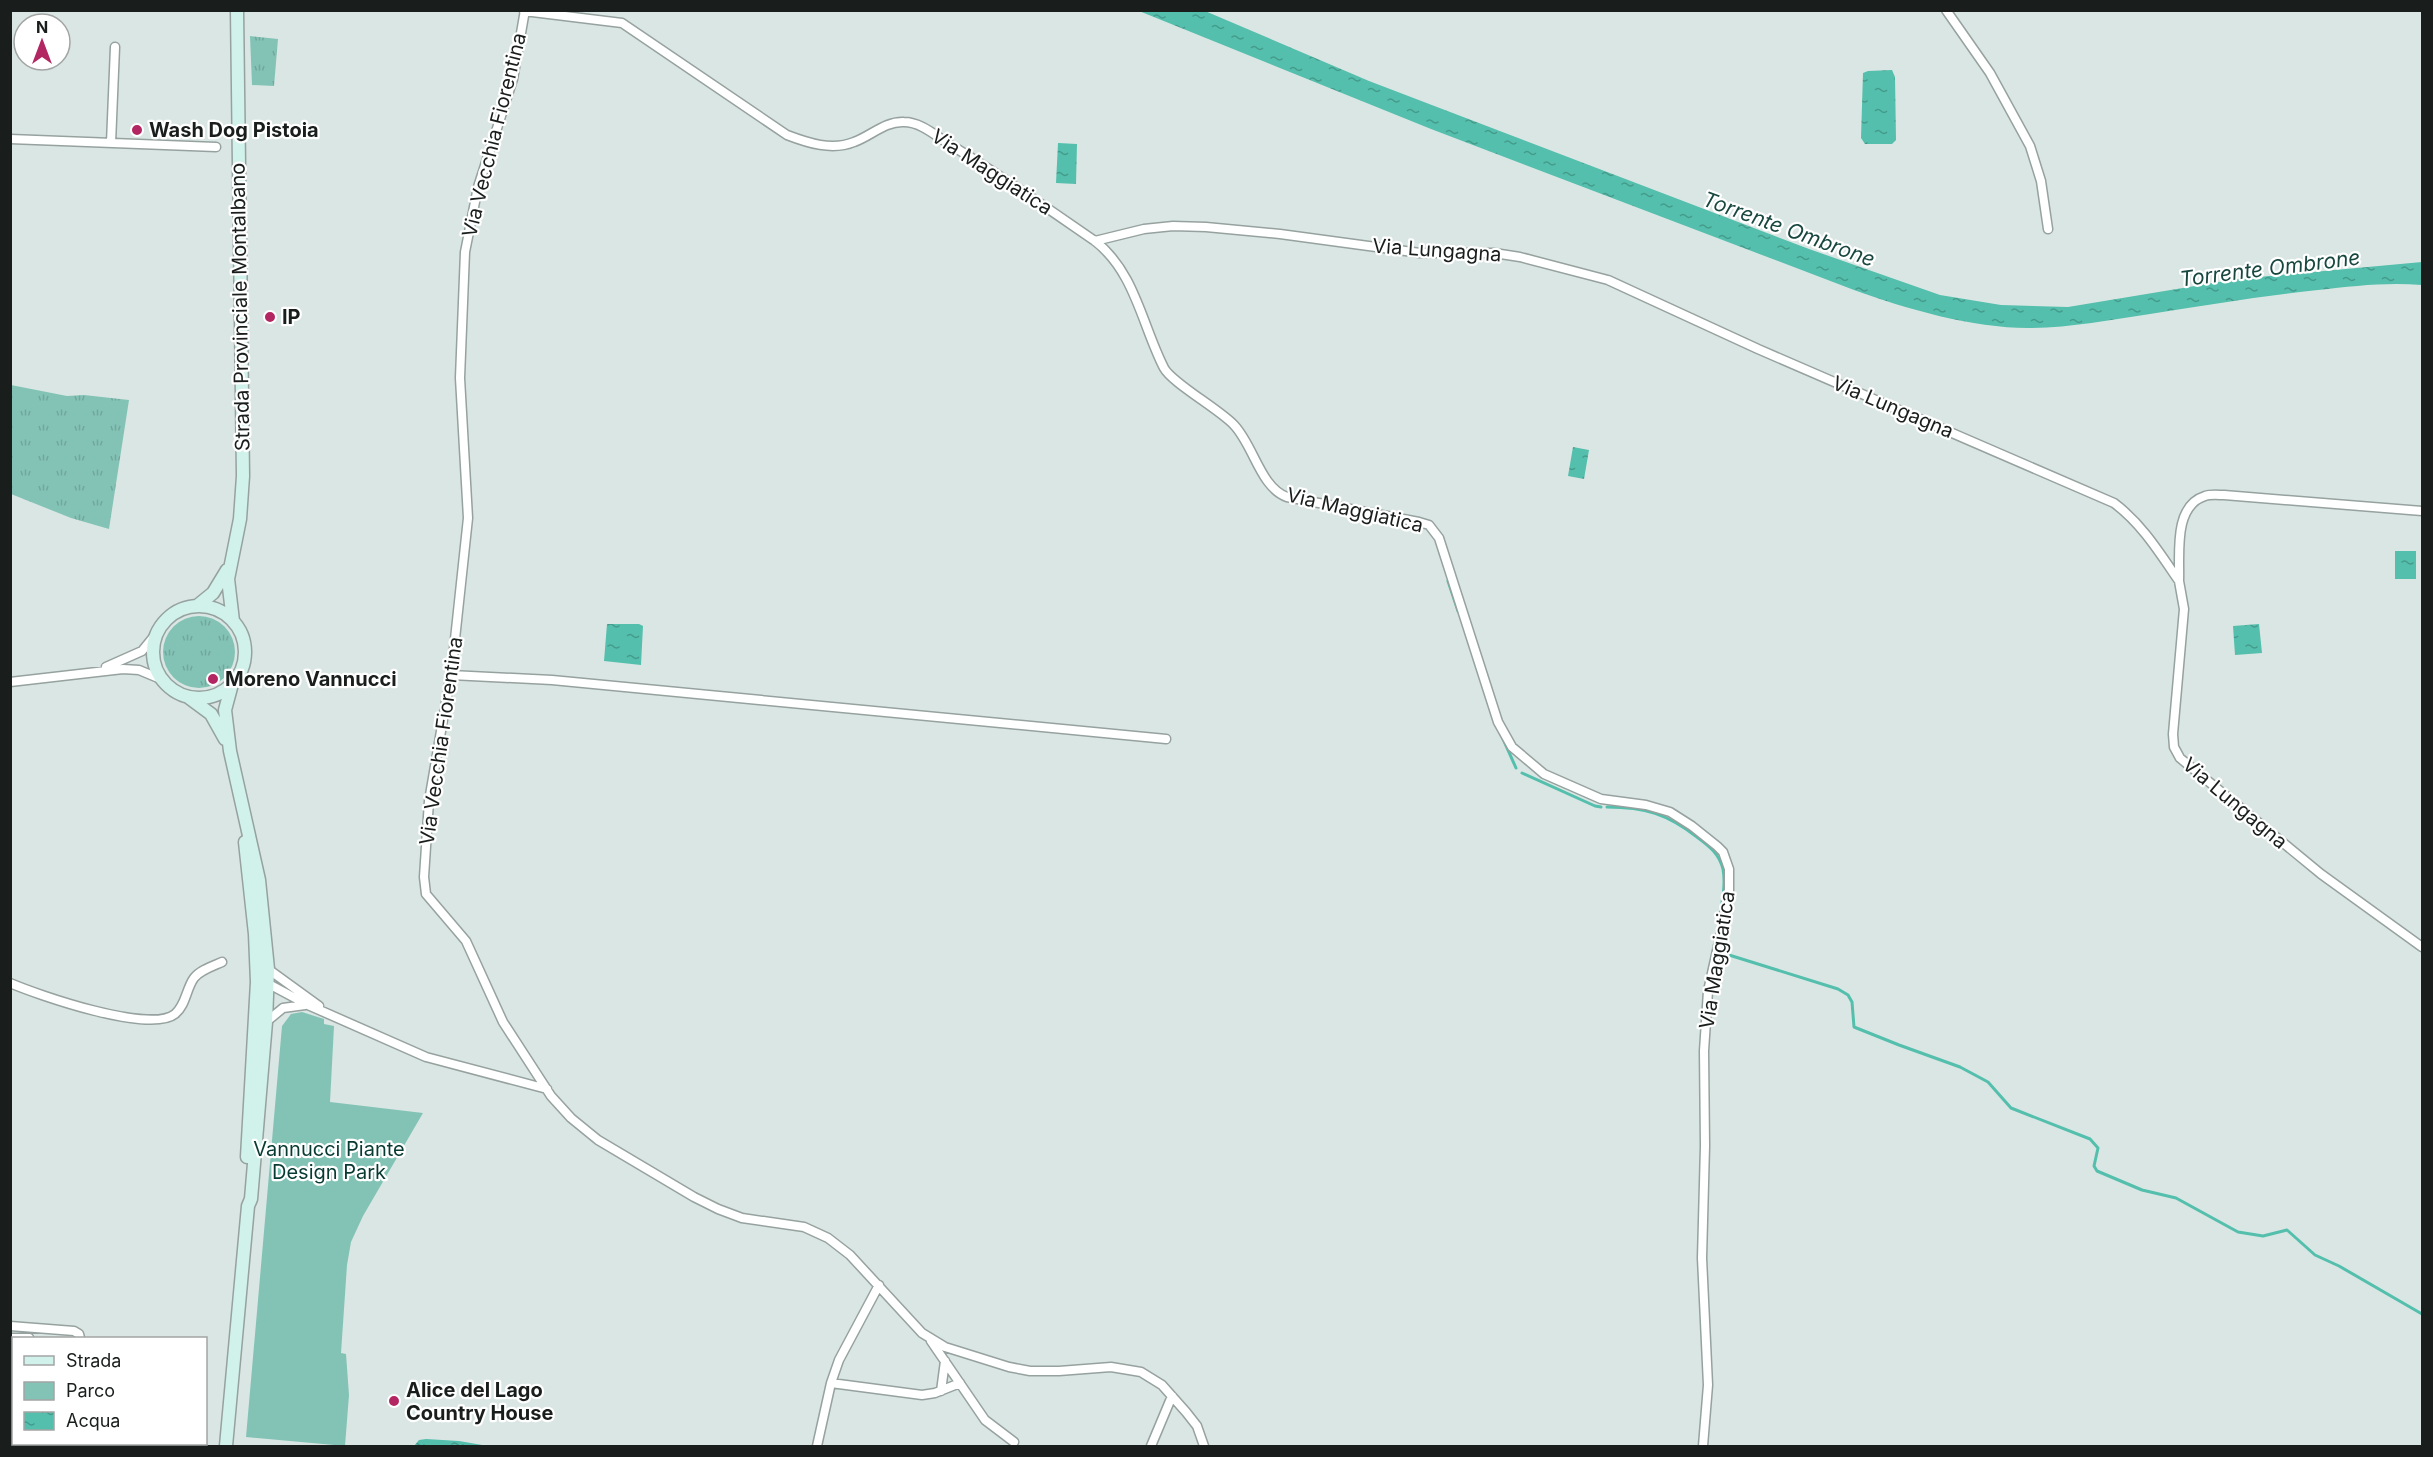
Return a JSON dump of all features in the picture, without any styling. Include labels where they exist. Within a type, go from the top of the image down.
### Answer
[{"type":"main road","name":"Strada Provinciale Montalbano","points":[[226,1446],[248,1206],[251,1199],[268,985],[262,969],[253,911],[244,841],[245,823],[230,751],[225,707],[232,684],[242,668],[245,650],[241,633],[233,621],[228,587],[229,566],[243,488],[237,10]]},
{"type":"main road","name":"Strada Provinciale Montalbano","points":[[160,628],[178,611],[197,606],[213,593],[229,566]]},
{"type":"main road","points":[[197,606],[213,608],[233,621]]},
{"type":"main road","points":[[160,628],[153,655],[156,668],[163,680]]},
{"type":"main road","name":"Strada Provinciale Montalbano","points":[[163,680],[172,689],[211,714],[230,751]]},
{"type":"main road","points":[[184,695],[206,697],[232,684]]},
{"type":"main road","name":"Strada Provinciale Montalbano","points":[[248,1206],[245,1199],[246,1178],[262,969]]},
{"type":"street","points":[[1946,10],[1990,73],[2030,146],[2041,181],[2048,229]]},
{"type":"street","name":"Via Maggiatica","points":[[525,11],[622,23],[787,135],[808,142],[830,146],[853,143],[890,124],[901,122],[915,124],[964,153],[1095,241],[1109,252],[1122,270],[1165,370],[1234,425],[1252,450],[1272,489],[1287,497],[1429,525],[1436,532],[1498,722],[1518,753],[1544,774],[1582,792],[1607,800],[1646,805],[1670,813],[1692,826],[1722,852],[1729,869],[1729,897],[1710,981],[1704,1051],[1705,1146],[1702,1250],[1708,1385],[1703,1446]]},
{"type":"street","name":"Via Vecchia Fiorentina","points":[[525,11],[513,79],[478,187],[465,252],[460,378],[468,518],[451,675],[429,801],[425,890],[431,902],[466,941],[503,1022],[547,1089],[571,1118],[598,1140],[694,1197],[724,1211],[742,1218],[794,1225],[815,1232],[839,1246],[928,1338],[955,1351],[1018,1369],[1043,1372],[1111,1367],[1130,1368],[1154,1378],[1194,1421],[1204,1446]]},
{"type":"street","points":[[111,143],[115,47]]},
{"type":"street","points":[[10,139],[216,147]]},
{"type":"street","name":"Via Lungagna","points":[[1095,241],[1144,229],[1173,226],[1206,227],[1280,234],[1420,253],[1494,253],[1608,280],[1758,349],[2105,498],[2134,520],[2149,537],[2179,581],[2184,609],[2173,734],[2174,747],[2180,759],[2321,874],[2422,947]]},
{"type":"street","points":[[2179,581],[2182,520],[2189,506],[2205,496],[2224,495],[2422,511]]},
{"type":"street","points":[[92,672],[139,654],[160,628]]},
{"type":"street","points":[[10,682],[133,669],[163,680]]},
{"type":"street","points":[[451,675],[552,680],[1166,739]]},
{"type":"street","points":[[10,983],[58,1002],[132,1018],[160,1020],[177,1012],[197,975],[222,962]]},
{"type":"street","points":[[262,969],[339,1020]]},
{"type":"street","points":[[268,985],[339,1020],[436,1061],[547,1089]]},
{"type":"street","points":[[266,1022],[283,1008],[292,1005],[308,1005]]},
{"type":"street","points":[[817,1446],[831,1383],[839,1360],[879,1285]]},
{"type":"street","points":[[10,1326],[74,1331],[80,1337]]},
{"type":"street","points":[[24,1327],[24,1337]]},
{"type":"street","points":[[928,1338],[989,1424],[1014,1442]]},
{"type":"street","points":[[941,1391],[945,1361]]},
{"type":"street","points":[[831,1383],[916,1395],[931,1394],[960,1383]]},
{"type":"street","points":[[1151,1446],[1172,1396]]},
{"type":"green space","points":[[250,36],[278,39],[274,86],[252,85]]},
{"type":"green space","points":[[11,385],[67,396],[84,395],[129,400],[109,529],[71,518],[11,494]]},
{"type":"green space","points":[[206,616],[225,626],[233,638],[235,652],[233,666],[225,678],[213,686],[192,688],[173,678],[165,666],[163,645],[173,626],[185,618]]},
{"type":"green space","name":"Vannucci Piante Design Park","points":[[302,1012],[324,1019],[324,1024],[334,1026],[330,1102],[423,1113],[363,1216],[351,1242],[347,1265],[341,1353],[346,1354],[349,1395],[345,1446],[246,1437],[282,1026],[291,1014]]},
{"type":"water","points":[[1139,11],[1205,11],[1369,81],[1809,249],[1940,295],[2001,305],[2068,307],[2237,279],[2422,262],[2422,285],[2370,285],[2297,292],[2059,327],[2007,327],[1962,321],[1895,304],[1854,290],[1431,129]]},
{"type":"water","points":[[1892,70],[1895,77],[1896,140],[1892,144],[1865,144],[1861,138],[1863,73]]},
{"type":"water","points":[[1058,143],[1077,144],[1076,184],[1056,183]]},
{"type":"water","points":[[1573,447],[1589,450],[1584,479],[1568,476]]},
{"type":"water","points":[[2395,551],[2416,551],[2416,579],[2395,579]]},
{"type":"water","points":[[607,624],[643,626],[641,665],[604,661]]},
{"type":"water","points":[[2259,624],[2262,653],[2235,655],[2233,626]]},
{"type":"water","points":[[419,1440],[488,1446],[414,1446]]},
{"type":"waterway","points":[[1448,581],[1458,611]]},
{"type":"waterway","points":[[1499,730],[1516,768]]},
{"type":"waterway","points":[[1522,773],[1601,807]]},
{"type":"waterway","points":[[1607,807],[1633,808],[1665,817],[1686,829],[1713,850],[1721,863],[1724,875],[1719,919]]},
{"type":"waterway","points":[[1724,950],[1729,955],[1838,989],[1848,995],[1852,1002],[1854,1027],[1960,1067],[1988,1082],[2011,1108],[2090,1139],[2098,1148],[2094,1166],[2097,1171],[2142,1190],[2176,1198],[2238,1232],[2263,1236],[2287,1230],[2315,1255],[2339,1266],[2422,1314]]},
{"type":"place","name":"Wash Dog Pistoia","points":[[137,130]]},
{"type":"place","name":"IP","points":[[270,317]]},
{"type":"place","name":"Moreno Vannucci","points":[[213,679]]},
{"type":"place","name":"Alice del Lago Country House","points":[[394,1401]]},
{"type":"water label","name":"Torrente Ombrone","points":[[1789,229]]},
{"type":"water label","name":"Torrente Ombrone","points":[[2270,268]]}]
